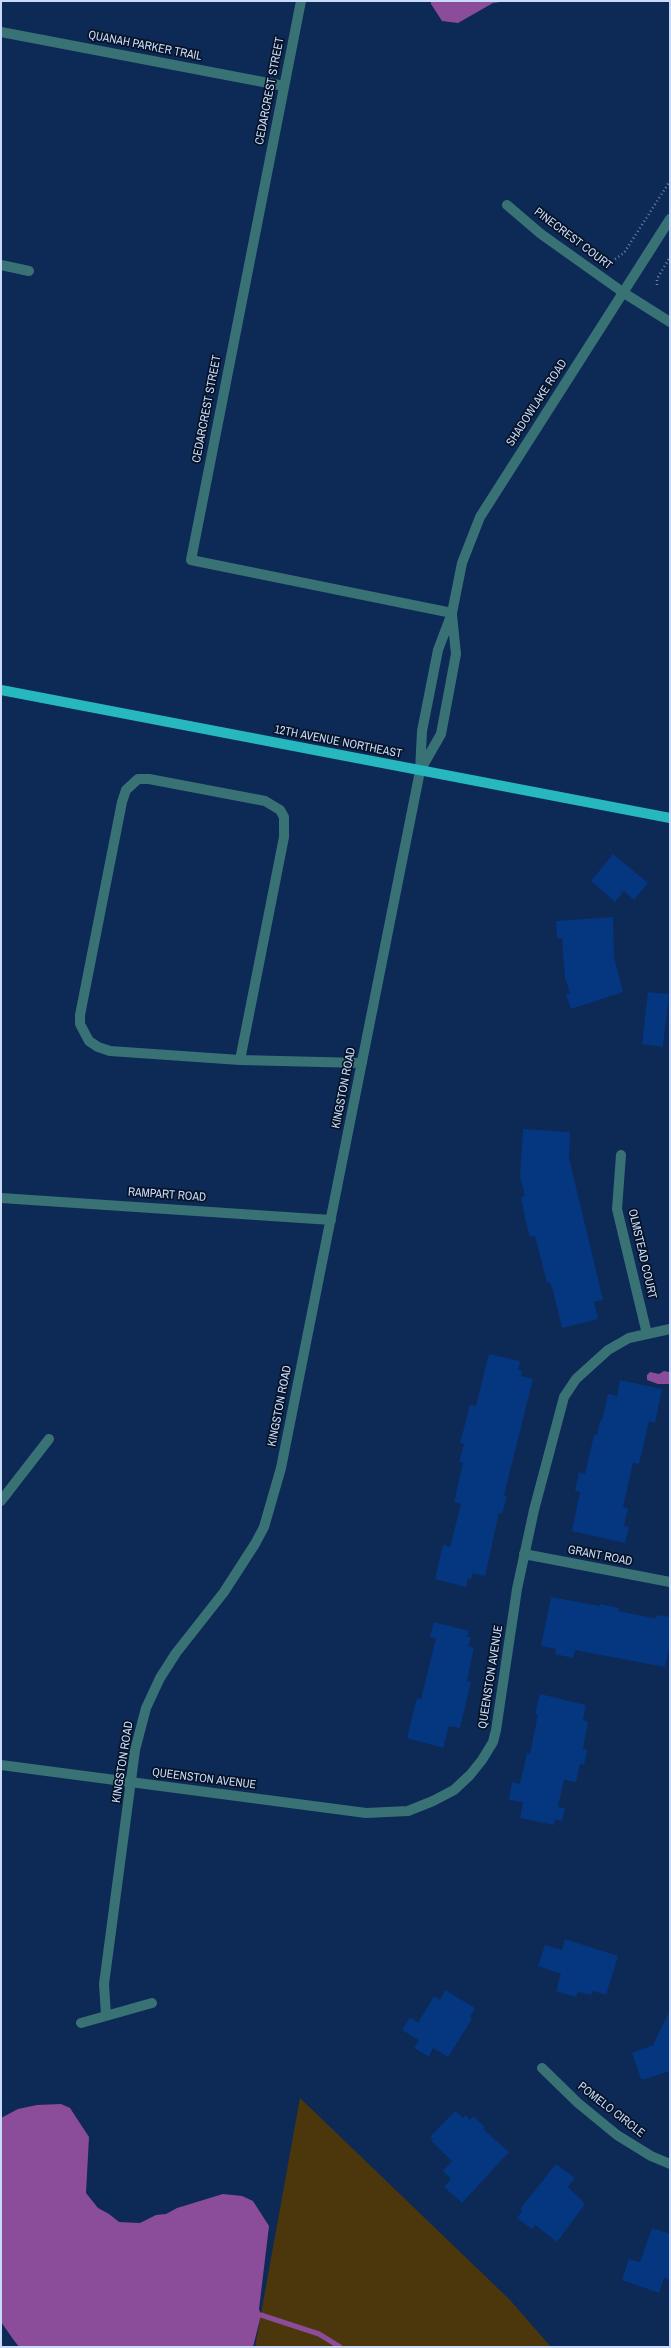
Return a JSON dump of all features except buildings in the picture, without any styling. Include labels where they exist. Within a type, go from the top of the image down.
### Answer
[{"type":"main road","name":"12TH AVENUE NORTHEAST","points":[[1,690],[670,818]]},
{"type":"street","name":"CEDARCREST STREET","points":[[300,1],[191,560],[452,612]]},
{"type":"street","name":"QUANAH PARKER TRAIL","points":[[1,32],[284,86]]},
{"type":"street","name":"PINECREST COURT","points":[[507,205],[541,234],[624,293],[670,322]]},
{"type":"street","name":"SHADOWLAKE ROAD","points":[[420,771],[422,731],[438,650],[452,612],[462,563],[480,517],[670,219]]},
{"type":"street","points":[[1,265],[29,270]]},
{"type":"street","name":"SHADOWLAKE ROAD","points":[[420,771],[441,734],[456,654],[452,612]]},
{"type":"street","name":"KINGSTON ROAD","points":[[106,2015],[104,1984],[131,1783],[141,1724],[150,1697],[176,1653],[246,1560],[264,1528],[281,1468],[420,771]]},
{"type":"street","points":[[240,1060],[284,837],[284,817],[280,810],[265,801],[149,779],[138,780],[126,790],[122,802],[81,1008],[80,1024],[89,1041],[98,1047],[110,1051],[240,1060],[362,1063]]},
{"type":"street","name":"OLMSTEAD COURT","points":[[621,1155],[617,1209],[647,1334]]},
{"type":"street","name":"RAMPART ROAD","points":[[1,1198],[331,1220]]},
{"type":"street","name":"QUEENSTON AVENUE","points":[[1,1765],[366,1813],[408,1811],[433,1801],[454,1790],[470,1775],[493,1742],[501,1703],[517,1589],[524,1554],[556,1422],[564,1397],[576,1379],[590,1364],[608,1350],[630,1338],[670,1329]]},
{"type":"street","points":[[1,1501],[49,1439]]},
{"type":"street","name":"GRANT ROAD","points":[[524,1554],[670,1582]]},
{"type":"street","points":[[81,2023],[152,2002]]},
{"type":"street","name":"POMELO CIRCLE","points":[[542,2068],[578,2103],[617,2135],[651,2156],[670,2164]]},
{"type":"path","points":[[615,258],[624,253],[670,180]]},
{"type":"path","points":[[657,285],[657,279],[670,257]]},
{"type":"shaded area","points":[[431,1],[508,1],[493,3],[458,23],[442,21],[431,4]]},
{"type":"shaded area","points":[[664,1371],[669,1372],[669,1384],[658,1384],[647,1380],[647,1375],[650,1372],[659,1374]]},
{"type":"shaded area","points":[[300,2098],[509,2299],[551,2347],[255,2347]]},
{"type":"shaded area","points":[[61,2104],[70,2108],[89,2137],[86,2193],[98,2208],[119,2222],[140,2223],[156,2215],[166,2214],[177,2208],[223,2194],[242,2196],[253,2201],[269,2226],[259,2309],[261,2315],[253,2347],[19,2347],[1,2322],[1,2118],[18,2109],[37,2105]]},
{"type":"waterway","points":[[261,2315],[319,2334],[340,2347]]}]
